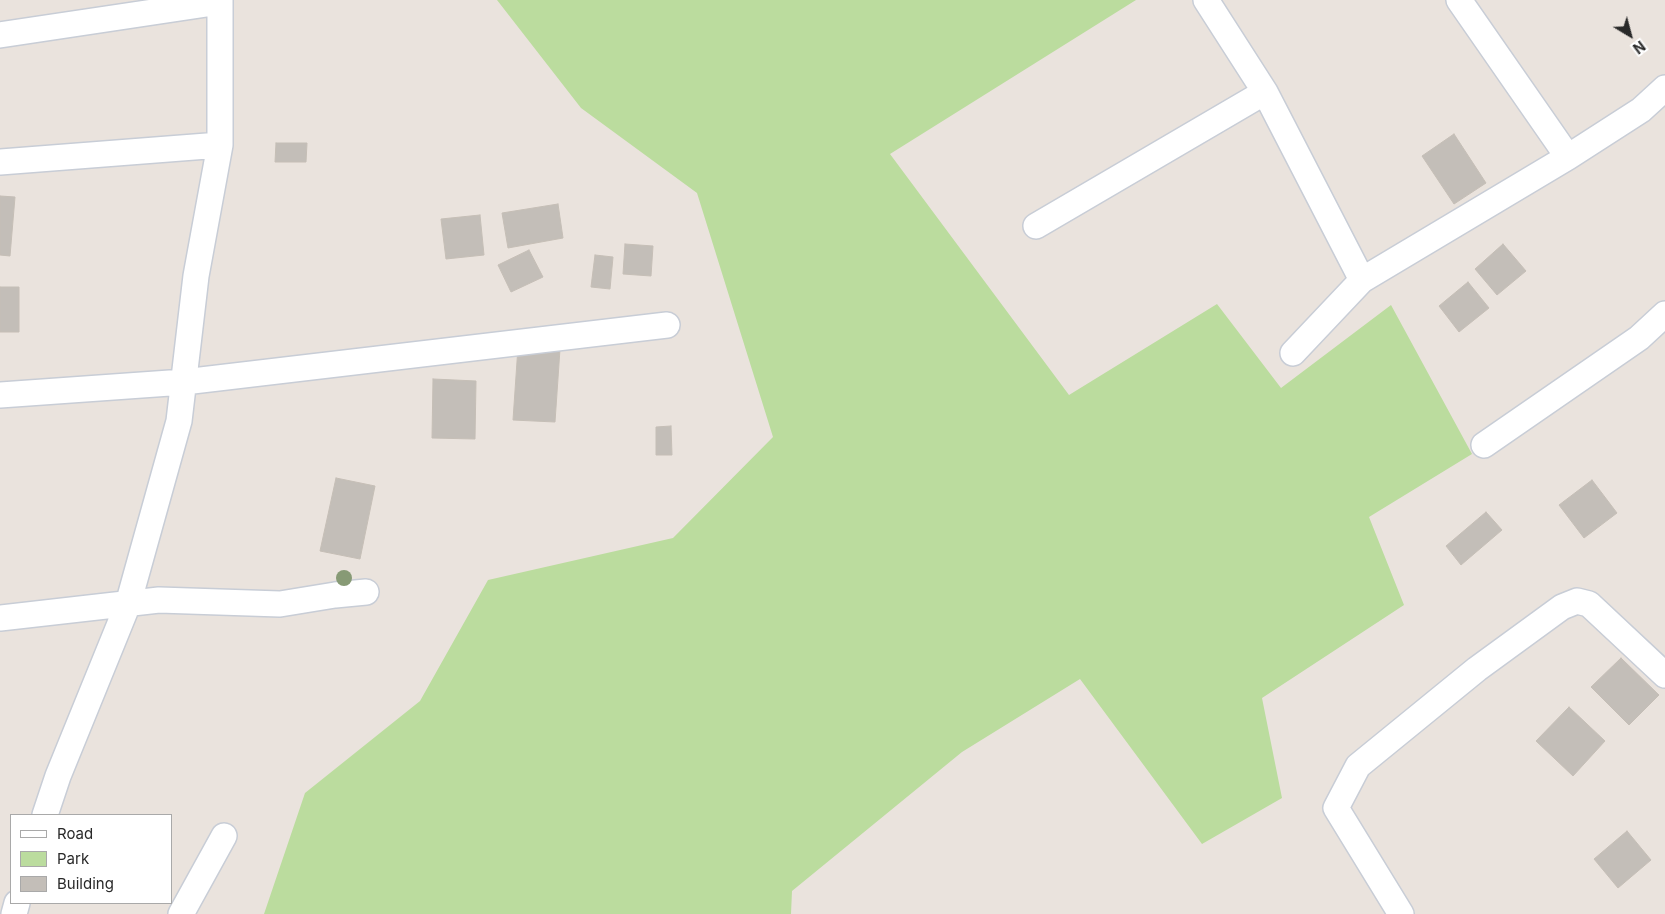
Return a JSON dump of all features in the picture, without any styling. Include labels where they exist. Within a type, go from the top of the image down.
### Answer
[{"type":"street","points":[[1206,0],[1265,92],[1362,280]]},
{"type":"street","points":[[1459,0],[1568,157]]},
{"type":"street","points":[[0,35],[220,1],[220,144],[196,276],[179,421],[128,604],[58,776],[45,814]]},
{"type":"street","points":[[1293,353],[1362,280],[1568,157],[1641,110],[1665,88]]},
{"type":"street","points":[[1036,226],[1265,92]]},
{"type":"street","points":[[0,162],[220,144]]},
{"type":"street","points":[[1484,445],[1639,338],[1665,314]]},
{"type":"street","points":[[0,395],[184,382],[667,325]]},
{"type":"street","points":[[0,618],[160,600],[280,604],[366,592]]},
{"type":"street","points":[[1401,914],[1336,808],[1358,766],[1477,670],[1562,607],[1577,601],[1589,604],[1665,675]]},
{"type":"street","points":[[181,914],[224,836]]},
{"type":"green space","points":[[497,0],[1136,0],[890,154],[1069,395],[1217,304],[1281,388],[1391,305],[1472,454],[1369,517],[1404,605],[1262,698],[1282,798],[1202,844],[1080,679],[962,752],[792,891],[791,914],[264,914],[305,793],[420,701],[488,580],[673,538],[773,437],[697,193],[581,108]]},
{"type":"building","points":[[1454,134],[1486,183],[1454,204],[1422,156]]},
{"type":"building","points":[[276,143],[307,143],[306,162],[275,162]]},
{"type":"building","points":[[0,196],[15,197],[10,256],[0,255]]},
{"type":"building","points":[[558,204],[563,238],[508,248],[502,213]]},
{"type":"building","points":[[480,215],[484,255],[446,259],[441,219]]},
{"type":"building","points":[[625,244],[653,246],[651,276],[623,274]]},
{"type":"building","points":[[1503,244],[1526,271],[1497,295],[1475,269]]},
{"type":"building","points":[[529,250],[543,277],[511,292],[498,265]]},
{"type":"building","points":[[595,255],[613,257],[610,289],[591,287]]},
{"type":"building","points":[[1468,282],[1489,308],[1459,332],[1439,306]]},
{"type":"building","points":[[0,287],[19,287],[19,332],[0,332]]},
{"type":"building","points":[[518,347],[560,349],[555,422],[513,420]]},
{"type":"building","points":[[433,379],[476,381],[475,439],[432,438]]},
{"type":"building","points":[[671,426],[672,455],[656,455],[656,427]]},
{"type":"building","points":[[336,478],[375,486],[360,559],[320,551]]},
{"type":"building","points":[[1592,480],[1617,513],[1584,538],[1559,505]]},
{"type":"building","points":[[1486,512],[1502,530],[1461,565],[1446,546]]},
{"type":"building","points":[[1621,658],[1659,695],[1629,725],[1591,687]]},
{"type":"building","points":[[1569,707],[1605,741],[1573,776],[1536,741]]},
{"type":"building","points":[[1627,831],[1651,860],[1618,888],[1594,859]]}]
